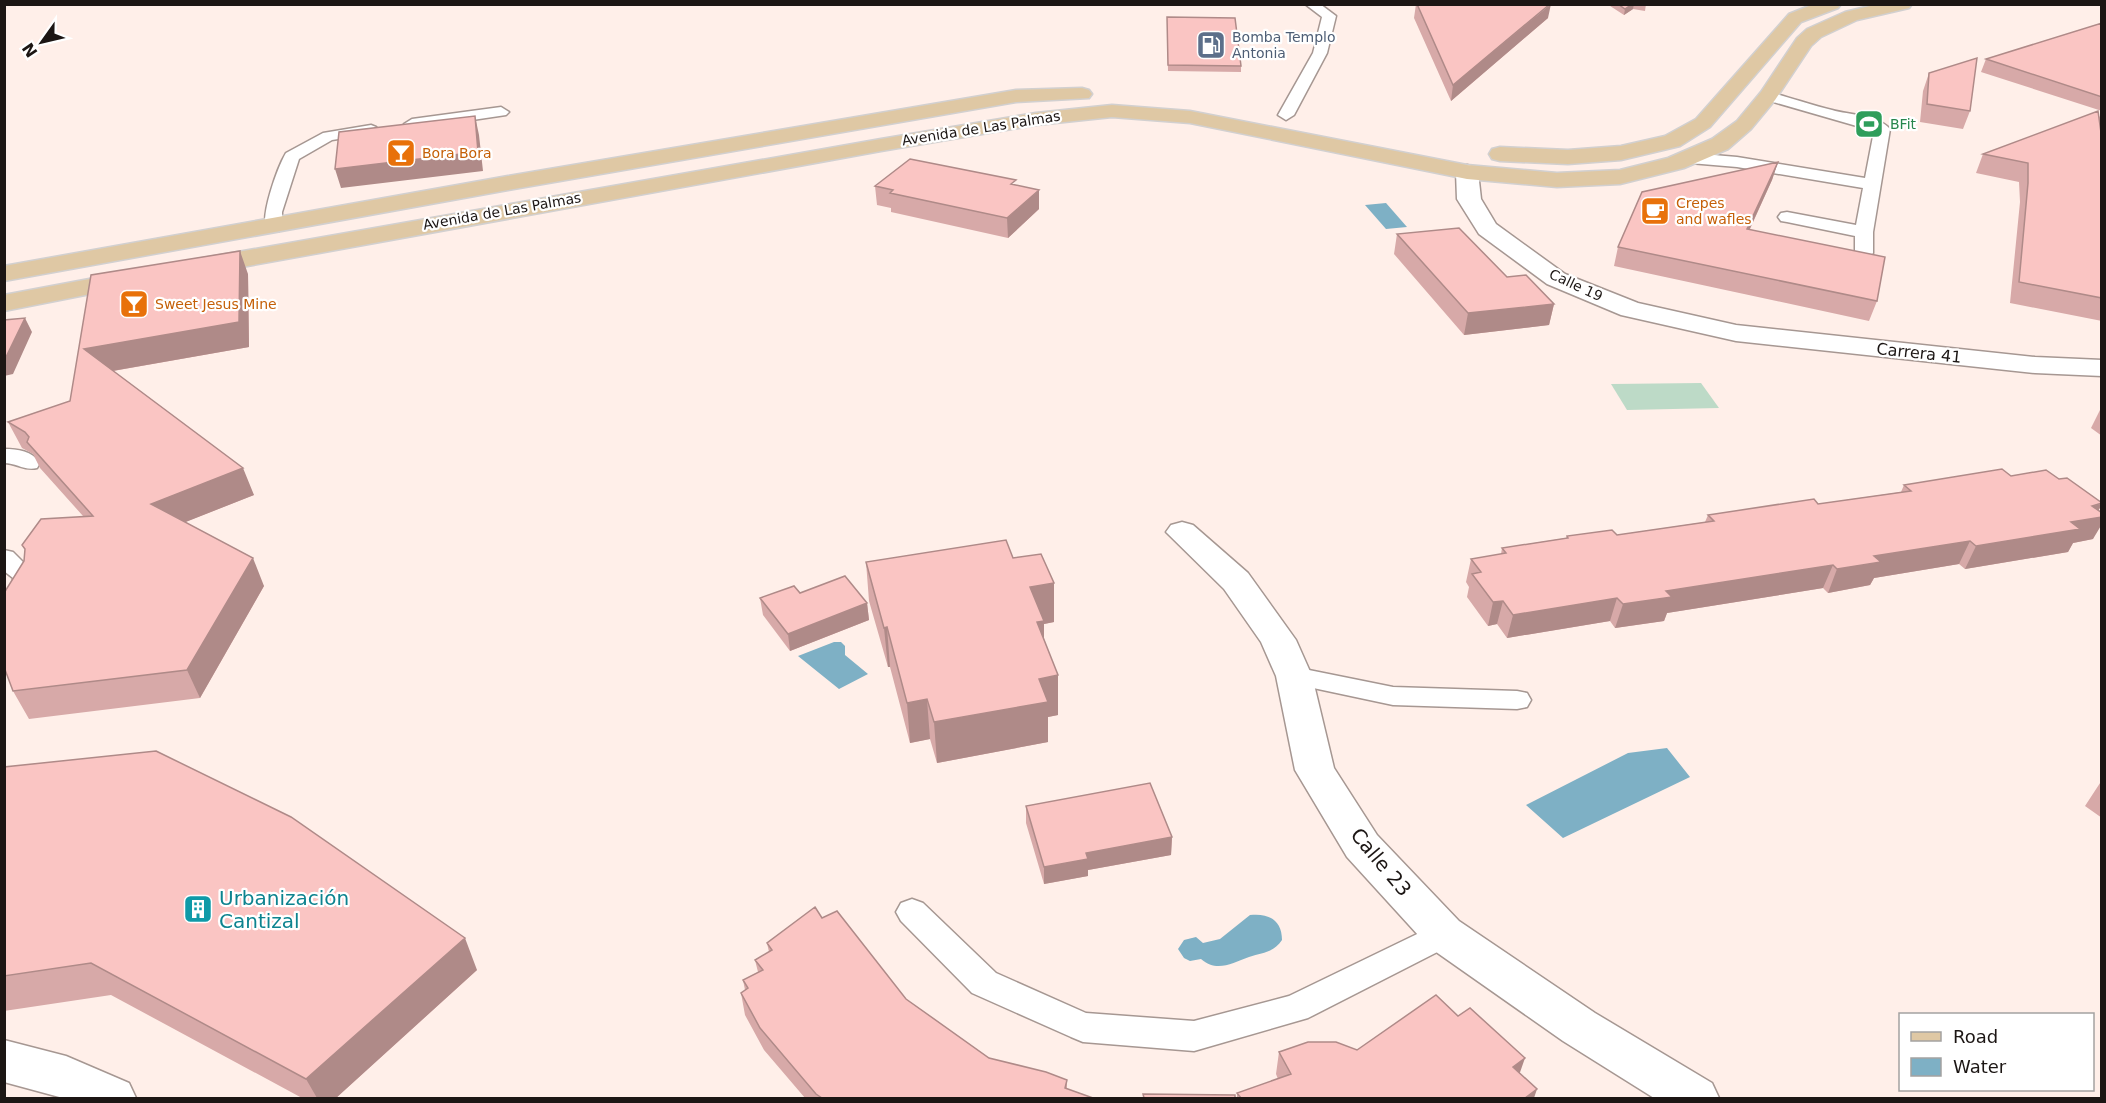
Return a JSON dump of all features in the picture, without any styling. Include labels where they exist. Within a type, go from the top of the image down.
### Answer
[{"type":"main road","name":"Avenida de Las Palmas","points":[[1472,161],[1499,154],[1568,157],[1621,153],[1672,141],[1703,123],[1795,18],[1832,4]]},
{"type":"main road","name":"Avenida de Las Palmas","points":[[4,303],[579,197],[1076,113],[1141,112],[1190,117],[1472,161],[1557,180],[1620,177],[1690,159],[1720,144],[1744,124],[1768,96],[1804,42],[1814,33],[1851,16],[1903,4]]},
{"type":"main road","name":"Avenida de Las Palmas","points":[[4,274],[273,228],[508,183],[1016,96],[1074,94],[1173,97],[1398,137]]},
{"type":"street","name":"Calle 19","points":[[1472,161],[1469,199],[1487,229],[1556,279],[1630,309],[1736,333]]},
{"type":"street","name":"Carrera 41","points":[[1736,333],[2035,365],[2102,368]]},
{"type":"street","name":"Calle 23","points":[[1182,532],[1236,580],[1278,640],[1294,676],[1315,771],[1362,846],[1444,934],[1579,1028],[1695,1098]]},
{"type":"street","points":[[4,1061],[66,1077],[112,1098]]},
{"type":"lane","points":[[1286,116],[1320,54],[1329,16],[1311,4]]},
{"type":"lane","points":[[1768,96],[1831,115],[1865,122],[1882,129],[1864,232],[1864,253]]},
{"type":"lane","points":[[273,228],[273,212],[292,156],[328,136],[501,112]]},
{"type":"lane","points":[[1690,159],[1737,162],[1872,184]]},
{"type":"lane","points":[[1787,217],[1864,232]]},
{"type":"lane","points":[[4,456],[16,456],[29,463]]},
{"type":"lane","points":[[4,557],[25,576],[25,587],[4,622]]},
{"type":"lane","points":[[1294,676],[1393,696],[1517,700]]},
{"type":"lane","points":[[912,912],[984,983],[1083,1027],[1194,1036],[1296,1008],[1444,934]]},
{"type":"green space","points":[[1701,383],[1719,408],[1627,410],[1611,384]]},
{"type":"water","points":[[1386,203],[1407,227],[1386,229],[1365,205]]},
{"type":"water","points":[[834,642],[841,642],[845,646],[845,655],[868,674],[839,689],[798,656]]},
{"type":"water","points":[[1667,748],[1690,777],[1563,838],[1526,805],[1628,753]]},
{"type":"water","points":[[1250,915],[1263,915],[1277,923],[1282,940],[1275,947],[1225,966],[1213,965],[1201,959],[1190,961],[1184,958],[1178,949],[1184,940],[1196,937],[1203,943],[1220,939]]},
{"type":"building","points":[[1417,4],[1550,4],[1453,85]]},
{"type":"building","points":[[1618,4],[1632,4],[1625,9]]},
{"type":"building","name":"Bomba Templo Antonia","points":[[1167,17],[1235,18],[1241,66],[1168,65]]},
{"type":"building","points":[[2102,23],[2102,97],[1986,59]]},
{"type":"building","points":[[1977,58],[1970,111],[1927,104],[1929,73]]},
{"type":"building","points":[[2098,111],[2102,140],[2102,298],[2019,282],[2028,163],[1983,154]]},
{"type":"building","points":[[475,116],[478,152],[335,169],[339,132]]},
{"type":"building","points":[[910,159],[1016,180],[1011,184],[1039,190],[1007,218],[890,193],[893,190],[875,186]]},
{"type":"building","points":[[1778,162],[1747,229],[1885,257],[1877,301],[1618,247],[1642,192]]},
{"type":"building","points":[[1459,228],[1507,277],[1526,275],[1554,304],[1468,313],[1397,234]]},
{"type":"building","points":[[240,251],[239,322],[84,349],[243,468],[151,504],[253,558],[187,670],[13,691],[4,667],[4,593],[24,561],[25,549],[22,545],[41,519],[93,516],[27,442],[29,437],[25,432],[8,422],[70,401],[91,275]]},
{"type":"building","points":[[25,318],[5,359],[4,359],[4,320]]},
{"type":"building","points":[[2002,469],[2011,476],[2046,470],[2059,479],[2067,478],[2102,503],[2092,506],[2102,513],[2102,517],[2071,522],[2080,529],[1976,546],[1970,541],[1874,556],[1881,562],[1837,569],[1833,565],[1666,591],[1672,597],[1623,604],[1617,598],[1513,615],[1503,601],[1493,602],[1472,574],[1481,572],[1471,559],[1506,553],[1502,548],[1612,530],[1617,535],[1714,521],[1708,515],[1814,499],[1818,504],[1911,491],[1904,485]]},
{"type":"building","points":[[1006,540],[1013,558],[1041,554],[1054,583],[1030,587],[1044,621],[1037,622],[1058,675],[1039,679],[1048,702],[934,722],[927,699],[907,703],[887,627],[884,628],[866,562]]},
{"type":"building","points":[[845,576],[867,603],[788,634],[760,598],[794,586],[800,593]]},
{"type":"building","name":"Urbanización Cantizal","points":[[156,751],[291,817],[465,938],[306,1079],[91,963],[4,976],[4,767]]},
{"type":"building","points":[[1150,783],[1172,837],[1086,853],[1088,859],[1044,867],[1026,806]]},
{"type":"building","points":[[815,907],[822,918],[837,911],[906,999],[989,1058],[1046,1072],[1067,1080],[1065,1088],[1093,1098],[822,1098],[816,1094],[760,1028],[741,993],[748,988],[743,980],[763,970],[755,960],[772,950],[767,943]]},
{"type":"building","points":[[1436,995],[1458,1016],[1470,1008],[1525,1058],[1513,1067],[1537,1089],[1525,1098],[1241,1098],[1237,1093],[1291,1074],[1279,1052],[1308,1042],[1336,1042],[1357,1050]]},
{"type":"building","points":[[1143,1094],[1235,1095],[1235,1098],[1144,1098]]},
{"type":"place","name":"Bomba Templo Antonia","points":[[1211,45]]},
{"type":"place","name":"BFit","points":[[1869,124]]},
{"type":"place","name":"Bora Bora","points":[[401,153]]},
{"type":"place","name":"Crepes and wafles","points":[[1655,211]]},
{"type":"place","name":"Sweet Jesus Mine","points":[[134,304]]},
{"type":"place","name":"Urbanización Cantizal","points":[[198,909]]}]
